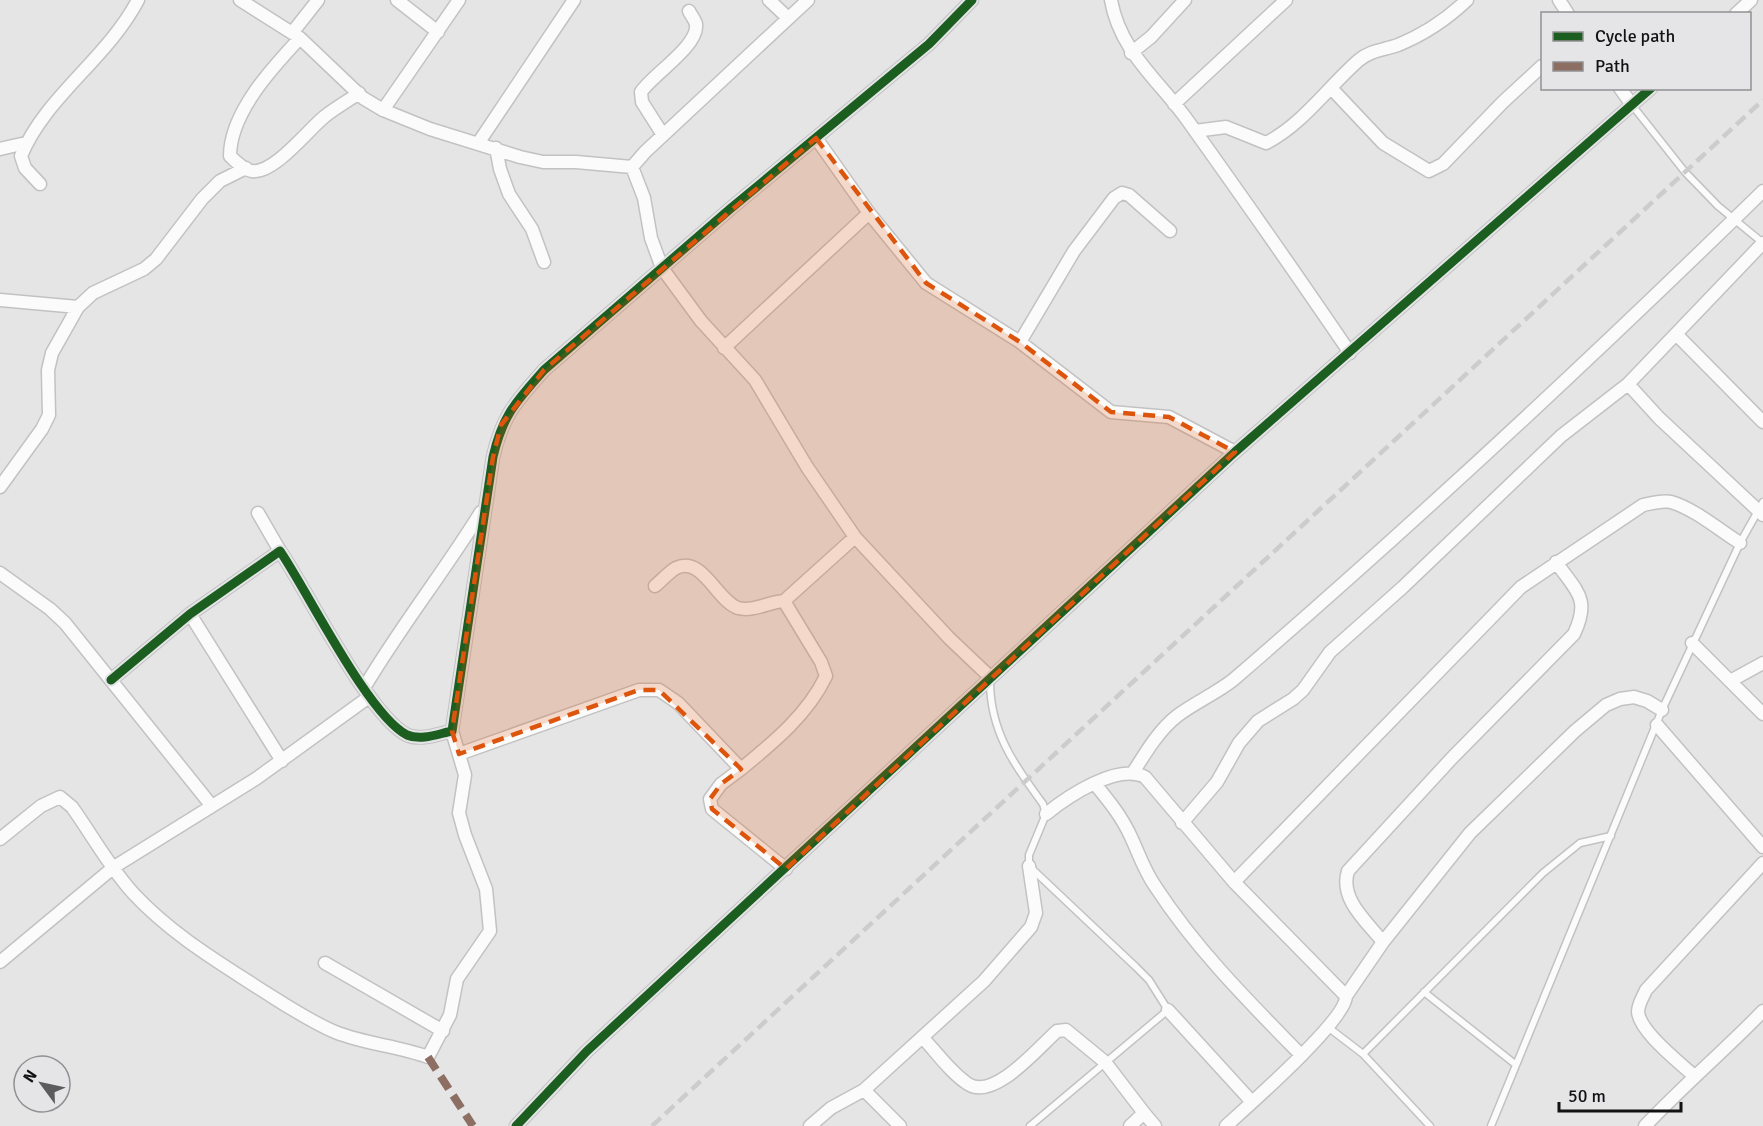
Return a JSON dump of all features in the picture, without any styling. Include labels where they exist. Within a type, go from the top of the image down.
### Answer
[{"type":"street","points":[[40,184],[25,168],[21,156],[26,143],[67,89],[115,38],[138,0]]},
{"type":"street","points":[[240,0],[296,36],[359,93],[383,110],[430,129],[543,162],[576,162],[632,167]]},
{"type":"street","points":[[318,0],[296,36],[263,78],[234,132],[230,156],[251,171],[262,170],[280,160],[326,115],[359,93]]},
{"type":"street","points":[[397,0],[438,32]]},
{"type":"street","points":[[383,110],[459,0]]},
{"type":"street","points":[[479,142],[574,0]]},
{"type":"street","points":[[769,0],[788,18]]},
{"type":"street","points":[[632,167],[663,135],[808,0]]},
{"type":"street","points":[[0,839],[40,806],[60,797],[72,807],[131,890],[154,915],[193,946],[315,1022],[336,1032],[370,1043],[404,1048],[428,1057],[450,1015],[457,979],[480,948],[489,931],[486,889],[459,813],[465,775],[452,731],[485,507],[501,425],[544,370],[944,31],[972,0]]},
{"type":"street","points":[[1111,0],[1120,31],[1131,52],[1195,131],[1350,353]]},
{"type":"street","points":[[1131,52],[1151,37],[1185,0]]},
{"type":"street","points":[[1174,104],[1286,0]]},
{"type":"street","points":[[1195,131],[1226,127],[1266,143],[1280,135],[1332,89],[1360,60],[1375,50],[1395,46],[1429,31],[1467,0]]},
{"type":"street","points":[[1738,12],[1751,0]]},
{"type":"street","points":[[663,135],[642,102],[641,92],[691,40],[696,23],[689,11]]},
{"type":"street","points":[[1332,89],[1383,143],[1429,171],[1443,164],[1503,102],[1541,67]]},
{"type":"street","points":[[1621,90],[1632,105]]},
{"type":"street","points":[[516,1126],[587,1051],[786,869],[989,676],[1234,452],[1649,90]]},
{"type":"street","points":[[816,138],[869,213],[926,283],[1020,342],[1111,412],[1169,417],[1234,452]]},
{"type":"street","points":[[0,149],[26,143]]},
{"type":"street","points":[[496,148],[500,169],[509,194],[532,229],[544,262]]},
{"type":"street","points":[[632,167],[644,198],[651,238],[662,268],[724,348],[755,380],[807,467],[855,537],[949,638],[989,676]]},
{"type":"street","points":[[0,487],[42,429],[49,415],[48,370],[52,353],[78,307],[93,293],[144,269],[156,259],[201,199],[220,181],[246,168]]},
{"type":"street","points":[[1134,771],[1160,733],[1177,716],[1233,681],[1333,594],[1531,415],[1763,190]]},
{"type":"street","points":[[1020,342],[1074,251],[1114,198],[1122,193],[1129,195],[1170,231]]},
{"type":"street","points":[[724,348],[869,213]]},
{"type":"street","points":[[1182,823],[1217,782],[1239,743],[1258,721],[1303,690],[1330,652],[1403,587],[1561,435],[1628,384],[1763,243]]},
{"type":"street","points":[[0,300],[78,307]]},
{"type":"street","points":[[1676,334],[1763,422]]},
{"type":"street","points":[[1628,384],[1651,410],[1761,509]]},
{"type":"street","points":[[1234,882],[1521,587],[1556,561],[1644,505],[1658,502],[1670,502],[1686,508],[1740,543]]},
{"type":"street","points":[[0,962],[114,867],[282,761],[366,692],[398,631],[458,550],[485,507]]},
{"type":"street","points":[[258,513],[366,692],[407,735],[422,738],[452,731]]},
{"type":"street","points":[[655,586],[676,568],[687,565],[695,568],[723,599],[736,607],[749,609],[783,601],[855,537]]},
{"type":"street","points":[[111,680],[190,614],[280,551]]},
{"type":"street","points":[[1383,942],[1348,898],[1344,882],[1348,871],[1452,758],[1574,634],[1583,611],[1582,600],[1556,561]]},
{"type":"street","points":[[0,573],[50,609],[111,680],[211,805]]},
{"type":"street","points":[[783,601],[821,662],[826,676],[818,694],[782,735],[721,784],[710,799],[712,809],[786,869]]},
{"type":"street","points":[[190,614],[282,761]]},
{"type":"street","points":[[1692,643],[1732,680],[1763,714]]},
{"type":"street","points":[[1732,680],[1763,663]]},
{"type":"street","points":[[459,754],[639,690],[659,690],[678,704],[741,769]]},
{"type":"street","points":[[1226,1126],[1329,1028],[1347,1003],[1347,996],[1383,942],[1470,833],[1591,717],[1620,699],[1634,697],[1647,701],[1662,710]]},
{"type":"street","points":[[1657,724],[1763,847]]},
{"type":"street","points":[[1046,814],[1066,798],[1117,774],[1134,771],[1145,777],[1234,882],[1347,996]]},
{"type":"street","points":[[1095,784],[1116,810],[1131,837],[1140,862],[1190,935],[1225,978],[1301,1054]]},
{"type":"street","points":[[1693,1076],[1645,1029],[1638,1013],[1640,1004],[1646,990],[1763,863]]},
{"type":"street","points":[[810,1126],[831,1108],[864,1090],[923,1038],[984,981],[1031,927],[1036,913],[1029,866]]},
{"type":"street","points":[[325,963],[443,1031]]},
{"type":"street","points":[[1168,1010],[1252,1102]]},
{"type":"street","points":[[1645,1126],[1693,1076],[1734,1041],[1763,1011]]},
{"type":"street","points":[[923,1038],[958,1076],[970,1085],[983,1088],[1000,1082],[1057,1030],[1066,1030],[1079,1038],[1105,1062],[1155,1126]]},
{"type":"street","points":[[864,1090],[900,1126]]},
{"type":"street","points":[[1130,1126],[1144,1113]]},
{"type":"lane","points":[[1632,105],[1685,172],[1763,243]]},
{"type":"lane","points":[[1491,1126],[1662,710],[1740,543],[1761,509]]},
{"type":"lane","points":[[989,676],[990,708],[1001,736],[1046,814],[1029,855],[1029,866],[1149,980],[1168,1010],[1030,1126]]},
{"type":"lane","points":[[1363,1054],[1564,854],[1580,843],[1611,836]]},
{"type":"lane","points":[[1424,992],[1515,1064]]},
{"type":"lane","points":[[1329,1028],[1363,1054],[1430,1126]]},
{"type":"highlighted area","points":[[816,138],[926,283],[1020,342],[1111,412],[1169,417],[1235,452],[786,869],[712,809],[710,799],[721,784],[741,769],[659,690],[639,690],[459,754],[452,731],[493,457],[501,425],[518,400],[544,370]]},
{"type":"railway","points":[[652,1126],[1763,100]]},
{"type":"marked path","points":[[428,1057],[473,1126]]},
{"type":"cycle path","points":[[111,680],[190,614],[280,551],[357,679],[391,723],[412,737],[452,731],[493,457],[501,430],[518,400],[544,370],[730,209],[929,44],[972,0]]},
{"type":"cycle path","points":[[516,1126],[587,1051],[1235,452],[1649,90]]}]
